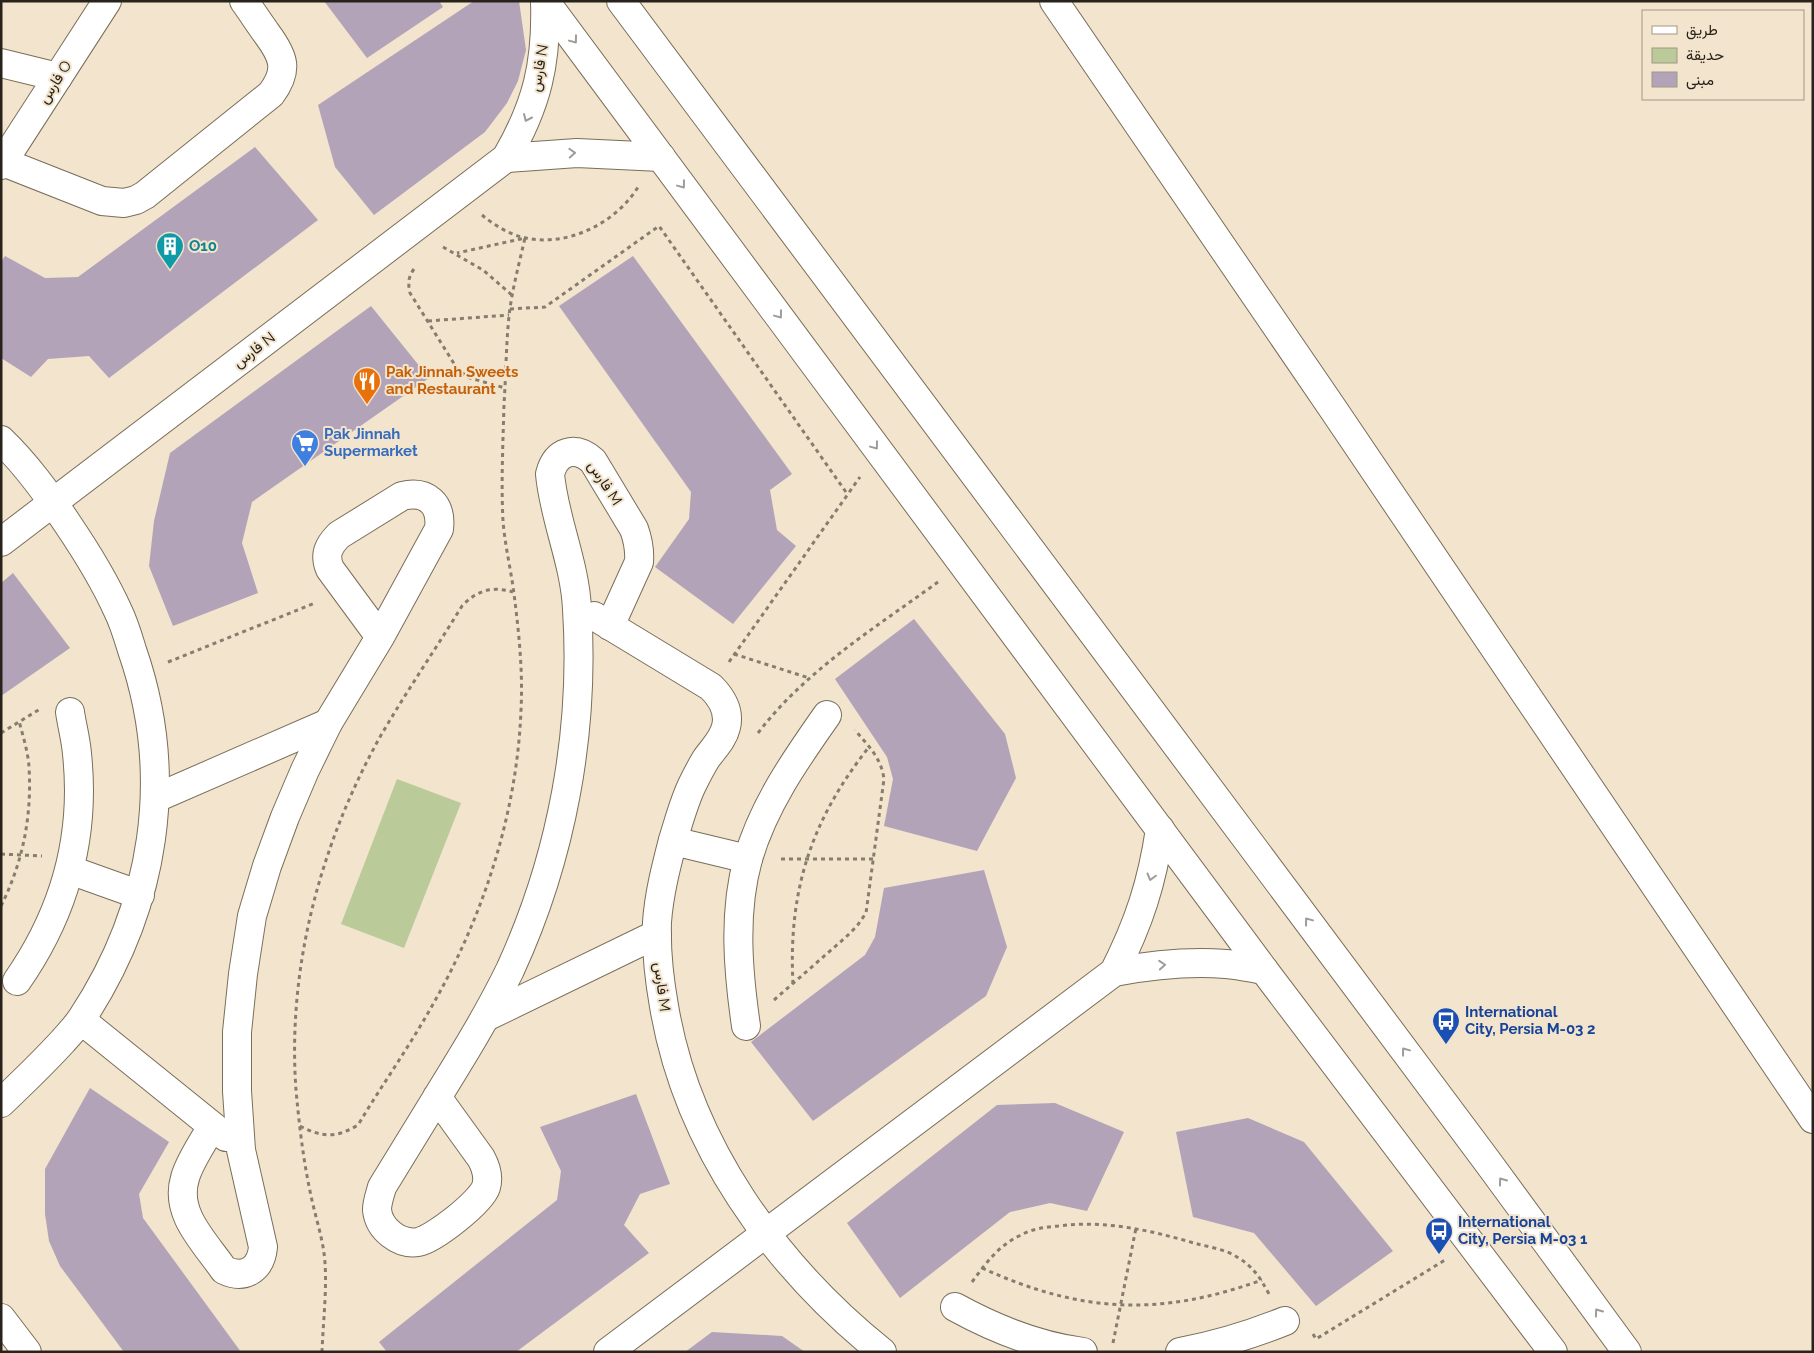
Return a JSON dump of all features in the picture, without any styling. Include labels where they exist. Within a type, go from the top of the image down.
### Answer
[{"type":"street","name":"فارس O","points":[[2,163],[108,1]]},
{"type":"street","points":[[2,163],[102,200],[124,203],[145,195],[271,94],[278,84],[282,72],[282,59],[277,48],[244,1]]},
{"type":"street","points":[[545,1],[655,156],[879,450],[1264,970],[1553,1352]]},
{"type":"street","name":"فارس N","points":[[1,542],[506,158],[520,135],[531,110],[539,82],[546,28],[545,1]]},
{"type":"street","points":[[621,1],[1487,1161],[1627,1352]]},
{"type":"street","points":[[1054,1],[1331,406],[1813,1120]]},
{"type":"street","points":[[1,63],[58,77]]},
{"type":"street","points":[[506,158],[577,153],[655,156]]},
{"type":"street","points":[[1,440],[35,476],[90,555],[119,612],[140,673],[151,722],[156,798],[149,855],[140,895],[132,922],[119,953],[81,1020],[51,1054],[1,1103]]},
{"type":"street","name":"فارس M","points":[[437,1098],[481,1158],[486,1167],[486,1186],[482,1196],[437,1234],[427,1240],[416,1243],[405,1242],[395,1238],[386,1230],[380,1220],[377,1209],[378,1198],[382,1188],[486,1016],[510,969],[548,870],[561,819],[571,766],[577,713],[579,660],[577,607],[572,571],[550,474],[552,465],[558,457],[567,452],[586,455],[593,462],[634,529],[638,539],[640,550],[639,562],[610,626]]},
{"type":"street","points":[[212,1126],[185,1176],[182,1192],[184,1208],[190,1223],[224,1270],[232,1274],[242,1274],[251,1271],[258,1264],[262,1256],[263,1247],[241,1150],[237,1091],[238,1032],[243,974],[252,916],[267,866],[305,770],[328,723],[380,637],[439,529],[440,518],[438,509],[432,500],[422,495],[402,496],[339,535],[327,550],[326,560],[330,570],[380,637]]},
{"type":"street","name":"فارس M","points":[[577,607],[711,687],[724,704],[727,715],[723,736],[706,760],[692,785],[681,812],[662,888],[657,934],[660,980],[667,1026],[679,1070],[695,1114],[715,1156],[739,1195],[817,1293],[882,1352]]},
{"type":"street","points":[[17,981],[35,956],[49,928],[61,900],[71,864],[77,831],[80,791],[77,752],[70,712]]},
{"type":"street","points":[[746,1026],[740,984],[738,942],[741,901],[748,859],[762,823],[779,788],[798,755],[827,715]]},
{"type":"street","points":[[156,798],[328,723]]},
{"type":"street","points":[[1114,972],[1131,938],[1144,903],[1154,866],[1160,829]]},
{"type":"street","points":[[673,841],[748,859]]},
{"type":"street","points":[[71,864],[140,895]]},
{"type":"street","points":[[486,1016],[657,934]]},
{"type":"street","points":[[608,1352],[1114,972],[1152,965],[1190,962],[1227,964],[1264,970]]},
{"type":"street","points":[[81,1020],[241,1150]]},
{"type":"street","points":[[954,1307],[984,1323],[1014,1335],[1046,1345],[1083,1352]]},
{"type":"street","points":[[1,1318],[27,1352]]},
{"type":"street","points":[[1180,1352],[1208,1347],[1247,1336],[1285,1321]]},
{"type":"path","points":[[456,253],[525,238],[556,239],[572,236],[602,223],[626,204],[634,194],[655,156]]},
{"type":"path","points":[[462,192],[474,208],[484,216],[506,231],[525,238]]},
{"type":"path","points":[[477,221],[484,216]]},
{"type":"path","points":[[510,308],[545,307],[659,226],[848,495]]},
{"type":"path","points":[[300,1126],[323,1135],[335,1135],[358,1125],[433,1004],[478,908],[496,858],[508,810],[516,761],[521,711],[521,661],[514,592],[507,555],[502,491],[509,315],[525,238]]},
{"type":"path","points":[[437,251],[450,242]]},
{"type":"path","points":[[443,247],[483,270],[513,296]]},
{"type":"path","points":[[418,265],[412,270],[409,278],[408,286],[410,293],[458,370],[463,375],[505,388]]},
{"type":"path","points":[[427,321],[509,315]]},
{"type":"path","points":[[711,687],[879,450]]},
{"type":"path","points":[[723,736],[745,749],[786,700],[809,678],[963,564]]},
{"type":"path","points":[[322,1352],[324,1254],[310,1190],[300,1126],[296,1090],[295,1052],[298,978],[316,894],[344,814],[381,736],[462,606],[470,598],[485,590],[503,589],[514,592]]},
{"type":"path","points":[[140,673],[346,591]]},
{"type":"path","points":[[734,654],[809,678]]},
{"type":"path","points":[[746,1026],[846,937],[866,913],[884,779],[882,767],[879,759],[835,704],[827,715]]},
{"type":"path","points":[[1,906],[22,855],[30,810],[29,765],[20,721]]},
{"type":"path","points":[[793,984],[791,952],[793,921],[798,889],[806,858],[817,829],[832,800],[849,772],[868,747]]},
{"type":"path","points":[[1,854],[22,855],[71,864]]},
{"type":"path","points":[[748,859],[873,859]]},
{"type":"path","points":[[954,1307],[990,1258],[1005,1244],[1022,1234],[1040,1228],[1072,1224],[1104,1224],[1136,1228],[1235,1255],[1251,1267],[1262,1280],[1285,1321],[1301,1313],[1316,1339],[1471,1245]]},
{"type":"path","points":[[1111,1352],[1136,1228]]},
{"type":"path","points":[[982,1268],[1015,1283],[1049,1294],[1084,1302],[1120,1305],[1157,1305],[1192,1300],[1227,1293],[1262,1280]]},
{"type":"green space","points":[[397,779],[461,803],[404,948],[341,924]]},
{"type":"building","points":[[324,1],[439,1],[443,7],[367,58]]},
{"type":"building","points":[[474,1],[519,1],[526,50],[518,81],[507,103],[485,132],[374,215],[335,167],[318,105]]},
{"type":"building","name":"O10","points":[[255,147],[318,220],[109,378],[89,356],[48,359],[31,377],[1,358],[1,262],[5,256],[45,278],[78,277]]},
{"type":"building","points":[[633,256],[792,474],[770,490],[777,530],[796,546],[733,624],[655,567],[689,519],[691,492],[559,306]]},
{"type":"building","points":[[371,306],[429,378],[252,502],[242,543],[258,593],[173,626],[149,566],[154,521],[170,453]]},
{"type":"building","points":[[13,573],[70,648],[1,696],[1,583]]},
{"type":"building","points":[[914,619],[1005,734],[1016,778],[977,851],[884,826],[893,779],[887,757],[835,679]]},
{"type":"building","points":[[984,870],[1007,947],[986,996],[813,1121],[751,1042],[865,955],[875,937],[884,888]]},
{"type":"building","points":[[90,1088],[169,1142],[139,1194],[143,1218],[241,1352],[124,1352],[60,1266],[49,1241],[45,1214],[45,1169]]},
{"type":"building","points":[[636,1094],[670,1184],[640,1194],[624,1225],[649,1253],[516,1352],[387,1352],[379,1342],[557,1200],[561,1171],[540,1127]]},
{"type":"building","points":[[1055,1103],[1124,1132],[1087,1211],[1050,1203],[1010,1212],[900,1298],[847,1223],[997,1105]]},
{"type":"building","points":[[1248,1118],[1304,1142],[1393,1251],[1316,1306],[1254,1233],[1193,1217],[1176,1132]]},
{"type":"building","points":[[712,1332],[782,1336],[805,1352],[685,1352]]},
{"type":"place","name":"O10","points":[[170,270]]},
{"type":"place","name":"Pak Jinnah Sweets and Restaurant","points":[[367,405]]},
{"type":"place","name":"Pak Jinnah Supermarket","points":[[305,467]]},
{"type":"place","name":"International City, Persia M-03 2","points":[[1446,1045]]},
{"type":"place","name":"International City, Persia M-03 1","points":[[1439,1255]]}]
